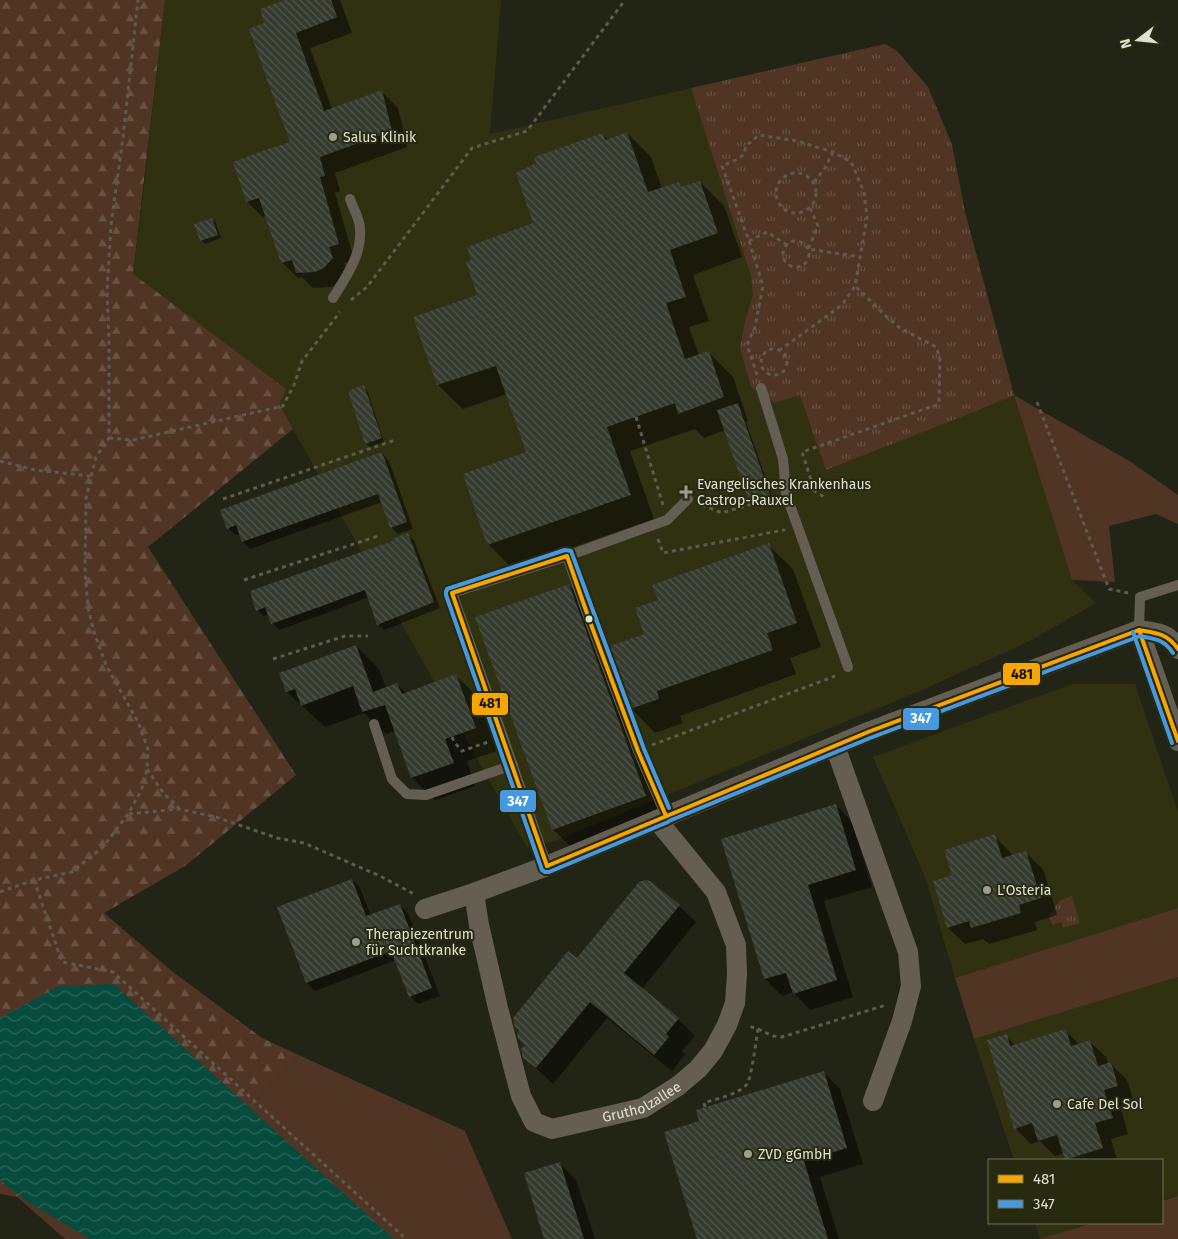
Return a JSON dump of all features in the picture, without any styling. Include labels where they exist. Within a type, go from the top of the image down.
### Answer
[{"type":"street","points":[[425,910],[547,866],[877,729],[1139,630],[1165,634],[1178,648]]},
{"type":"street","points":[[1139,630],[1178,740]]},
{"type":"street","points":[[835,746],[908,952],[911,986],[902,1021],[873,1101]]},
{"type":"street","name":"Grutholzallee","points":[[474,893],[479,925],[521,1096],[534,1122],[552,1129],[643,1108],[678,1086],[698,1069],[713,1051],[735,1003],[737,974],[736,945],[716,892],[662,818]]},
{"type":"lane","points":[[333,298],[347,276],[359,249],[360,228],[350,199]]},
{"type":"lane","points":[[761,388],[783,459],[786,494],[847,670]]},
{"type":"lane","points":[[547,866],[452,593],[567,556],[667,520],[688,499]]},
{"type":"lane","points":[[567,556],[662,818]]},
{"type":"lane","points":[[1139,630],[1140,596],[1178,585]]},
{"type":"lane","points":[[374,724],[392,779],[407,794],[426,795],[512,765]]},
{"type":"path","points":[[0,892],[34,880],[72,872],[103,847],[128,814],[142,789],[147,769],[148,749],[138,722],[106,665],[94,632],[88,608],[84,572],[86,498],[96,457],[109,438],[107,292],[111,225],[138,0]]},
{"type":"path","points":[[109,438],[133,440],[283,406],[294,385],[302,361],[344,306],[367,287],[472,148],[527,131],[625,0]]},
{"type":"path","points":[[761,388],[747,345],[755,327],[763,286],[722,166],[738,159],[744,154],[746,146],[759,135],[797,141],[832,152],[851,162],[864,192],[867,217],[855,286],[842,305],[780,350],[771,349],[764,354],[760,362],[764,371],[771,375],[781,374],[786,367],[786,357],[780,350]]},
{"type":"path","points":[[814,182],[825,168],[832,152]]},
{"type":"path","points":[[797,172],[807,175],[814,182],[816,196],[810,208],[801,213],[791,213],[782,208],[776,200],[775,190],[779,180],[787,174],[797,172]]},
{"type":"path","points":[[810,208],[818,226],[808,248],[809,257],[804,264],[796,267],[789,264],[785,259],[786,245],[797,241],[803,243],[808,248],[861,257]]},
{"type":"path","points":[[749,241],[767,232],[786,245]]},
{"type":"path","points":[[807,486],[812,480],[802,452],[939,404],[940,358],[936,347],[900,328],[855,286]]},
{"type":"path","points":[[1037,402],[1109,589],[1140,596]]},
{"type":"path","points":[[636,417],[667,520]]},
{"type":"path","points":[[223,499],[395,440]]},
{"type":"path","points":[[0,462],[35,470],[91,476]]},
{"type":"path","points":[[688,499],[722,514]]},
{"type":"path","points":[[653,525],[663,553],[784,530],[787,539]]},
{"type":"path","points":[[244,580],[378,536]]},
{"type":"path","points":[[272,659],[344,636],[368,636]]},
{"type":"path","points":[[638,750],[847,670]]},
{"type":"path","points":[[452,736],[462,751],[503,737]]},
{"type":"path","points":[[147,769],[164,794],[179,809]]},
{"type":"path","points":[[128,814],[179,809],[216,817],[278,838],[304,843],[380,876],[414,894],[425,910]]},
{"type":"path","points":[[34,880],[62,962],[113,972],[406,1239]]},
{"type":"path","points":[[728,1021],[758,1029],[773,1036],[782,1037],[873,1008],[907,1000]]},
{"type":"path","points":[[705,1107],[704,1102],[729,1095],[747,1084],[758,1029]]},
{"type":"shaded area","name":"Evangelisches Krankenhaus Castrop-Rauxel","points":[[165,0],[501,0],[490,134],[885,44],[897,51],[928,87],[952,145],[965,212],[1014,395],[1072,580],[1096,603],[1030,641],[920,691],[555,841],[527,848],[279,404],[286,389],[133,275]]},
{"type":"shaded area","points":[[1072,684],[1135,684],[1178,812],[1178,908],[955,978],[925,877],[873,757]]},
{"type":"shaded area","points":[[1178,977],[1178,1196],[1163,1200],[1163,1159],[1014,1159],[974,1039]]},
{"type":"shaded area","points":[[1035,1224],[1087,1224],[1040,1239]]},
{"type":"green space","points":[[0,0],[165,0],[133,274],[286,389],[279,404],[293,429],[148,547],[296,775],[185,866],[104,913],[173,972],[262,1038],[301,1056],[236,1121],[121,1047],[17,1197],[0,1194]]},
{"type":"green space","points":[[885,44],[897,51],[928,87],[952,145],[965,212],[1014,395],[826,470],[800,395],[774,403],[751,387],[740,348],[745,321],[753,295],[751,276],[691,88]]},
{"type":"green space","points":[[1014,395],[1131,462],[1178,495],[1178,524],[1156,514],[1109,526],[1115,582],[1072,580]]},
{"type":"green space","points":[[1072,896],[1080,923],[1063,928],[1061,922],[1052,925],[1049,916],[1060,900]]},
{"type":"green space","points":[[1178,908],[1178,977],[974,1039],[955,978]]},
{"type":"green space","points":[[121,1047],[236,1121],[301,1056],[465,1131],[512,1239],[65,1239],[17,1197]]},
{"type":"green space","points":[[1178,1196],[1178,1239],[1040,1239],[1089,1224],[1163,1224],[1163,1201]]},
{"type":"water","points":[[114,984],[394,1239],[90,1239],[25,1200],[0,1180],[0,1018],[59,986]]},
{"type":"building","name":"Salus Klinik","points":[[284,0],[331,0],[337,17],[296,33],[324,111],[382,90],[392,131],[320,157],[325,176],[320,177],[339,244],[329,247],[333,258],[324,268],[315,272],[296,273],[292,260],[281,263],[259,198],[246,202],[233,162],[290,142],[249,29],[264,23],[260,9]]},
{"type":"building","points":[[627,132],[648,192],[679,182],[681,187],[700,181],[718,233],[670,250],[686,297],[666,303],[685,359],[709,351],[724,397],[678,414],[675,403],[607,427],[631,495],[487,545],[463,474],[526,452],[496,366],[437,385],[413,317],[477,295],[466,262],[471,260],[467,247],[533,223],[516,173],[536,163],[534,157],[603,133],[605,140]]},
{"type":"building","points":[[212,218],[218,235],[200,241],[194,224]]},
{"type":"building","points":[[364,385],[382,438],[365,444],[348,391]]},
{"type":"building","points":[[738,403],[770,495],[749,502],[717,410]]},
{"type":"building","points":[[382,452],[407,522],[390,528],[378,494],[242,542],[236,525],[227,529],[220,510]]},
{"type":"building","points":[[408,533],[434,602],[377,625],[365,590],[271,624],[265,607],[256,611],[250,591],[393,541],[392,539]]},
{"type":"building","points":[[769,543],[797,623],[767,633],[773,650],[657,691],[659,699],[630,709],[607,647],[644,634],[635,608],[658,600],[652,585]]},
{"type":"building","points":[[569,584],[646,796],[552,830],[475,617]]},
{"type":"building","points":[[356,645],[373,692],[397,683],[402,694],[456,674],[476,728],[445,739],[454,763],[411,778],[385,705],[362,712],[353,686],[301,706],[295,689],[286,692],[279,673]]},
{"type":"building","points":[[836,804],[856,870],[808,885],[837,980],[793,994],[786,973],[764,979],[721,839]]},
{"type":"building","name":"L'Osteria","points":[[995,834],[1002,858],[1026,851],[1041,898],[1019,905],[1021,913],[971,928],[969,921],[947,928],[933,881],[952,875],[944,850]]},
{"type":"building","name":"Therapiezentrum für Suchtkranke","points":[[352,879],[366,916],[400,904],[432,988],[409,997],[391,951],[306,983],[277,907]]},
{"type":"building","points":[[650,881],[680,905],[624,973],[679,1018],[666,1034],[669,1037],[654,1055],[590,1002],[536,1068],[523,1058],[521,1049],[525,1045],[518,1039],[517,1033],[519,1030],[515,1027],[513,1018],[568,951],[577,958],[639,882]]},
{"type":"building","name":"Cafe Del Sol","points":[[1066,1029],[1071,1046],[1090,1040],[1098,1066],[1111,1062],[1118,1086],[1104,1090],[1113,1118],[1095,1123],[1103,1148],[1065,1159],[1057,1135],[1038,1141],[1032,1123],[1014,1129],[987,1040],[1007,1034],[1010,1046]]},
{"type":"building","name":"ZVD gGmbH","points":[[824,1071],[847,1148],[804,1161],[828,1239],[697,1239],[664,1132],[699,1121],[696,1110]]},
{"type":"building","points":[[560,1162],[584,1239],[544,1239],[524,1173]]},
{"type":"transit line","name":"347","points":[[668,822],[549,872],[542,870],[446,595],[447,589],[565,550],[571,551],[644,749],[669,808]]},
{"type":"transit line","name":"481","points":[[547,866],[452,593],[567,556],[638,751],[666,816]]},
{"type":"transit line","name":"481","points":[[1139,630],[1178,741]]},
{"type":"transit line","name":"481","points":[[547,866],[868,732],[1139,630],[1156,633],[1165,637],[1178,649]]},
{"type":"transit line","name":"347","points":[[1133,632],[1172,743]]},
{"type":"transit line","name":"347","points":[[669,821],[870,738],[1140,636],[1163,642],[1173,653]]},
{"type":"place","name":"Salus Klinik","points":[[333,137]]},
{"type":"place","name":"Evangelisches Krankenhaus Castrop-Rauxel","points":[[686,492]]},
{"type":"place","name":"L'Osteria","points":[[987,890]]},
{"type":"place","name":"Therapiezentrum für Suchtkranke","points":[[356,942]]},
{"type":"place","name":"Cafe Del Sol","points":[[1057,1104]]},
{"type":"place","name":"ZVD gGmbH","points":[[748,1154]]}]
